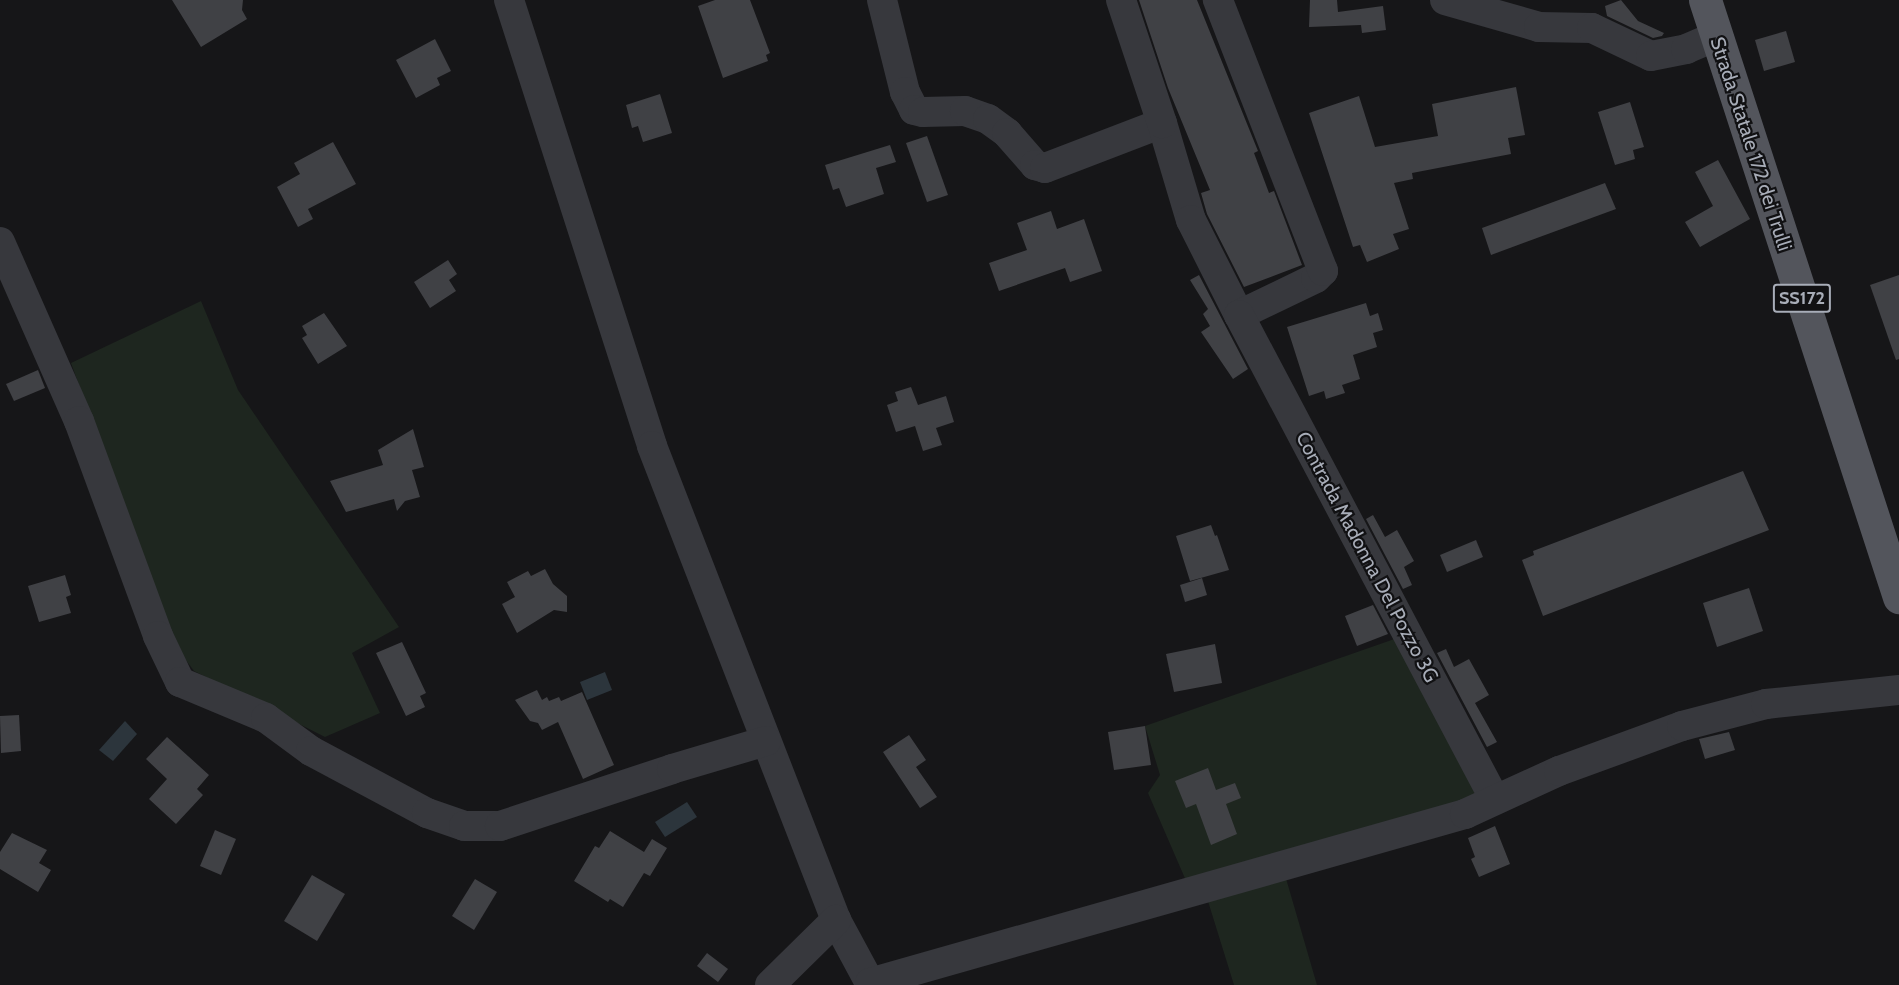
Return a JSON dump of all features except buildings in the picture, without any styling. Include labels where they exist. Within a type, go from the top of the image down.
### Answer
[{"type":"main road","name":"Strada Statale 172 dei Trulli","points":[[1705,0],[1899,597]]},
{"type":"street","points":[[509,0],[652,446],[836,920],[871,984],[1465,814],[1559,771],[1693,723],[1766,704],[1899,690]]},
{"type":"street","points":[[882,0],[904,92],[914,110],[923,112],[965,111],[988,119],[1007,133],[1035,165],[1045,168],[1162,123]]},
{"type":"street","name":"Contrada Madonna Del Pozzo 3G","points":[[1121,0],[1191,220],[1495,800]]},
{"type":"street","points":[[1218,0],[1323,271],[1316,278],[1239,315]]},
{"type":"street","points":[[1444,0],[1539,27],[1592,28],[1651,56],[1686,49],[1716,36]]},
{"type":"street","points":[[0,242],[79,421],[158,636],[180,682],[266,718],[311,751],[427,813],[465,826],[500,826],[672,769],[766,741]]},
{"type":"street","points":[[770,985],[836,920]]},
{"type":"shaded area","points":[[201,301],[238,390],[399,627],[352,653],[380,713],[325,737],[194,671],[173,643],[71,363]]},
{"type":"shaded area","points":[[1403,636],[1483,799],[1285,875],[1317,985],[1234,985],[1207,898],[1187,883],[1148,793],[1160,775],[1145,726]]},
{"type":"shaded area","points":[[605,672],[612,690],[587,700],[580,682]]},
{"type":"shaded area","points":[[125,721],[137,734],[113,761],[99,750]]},
{"type":"shaded area","points":[[687,802],[697,817],[665,837],[655,822]]}]
